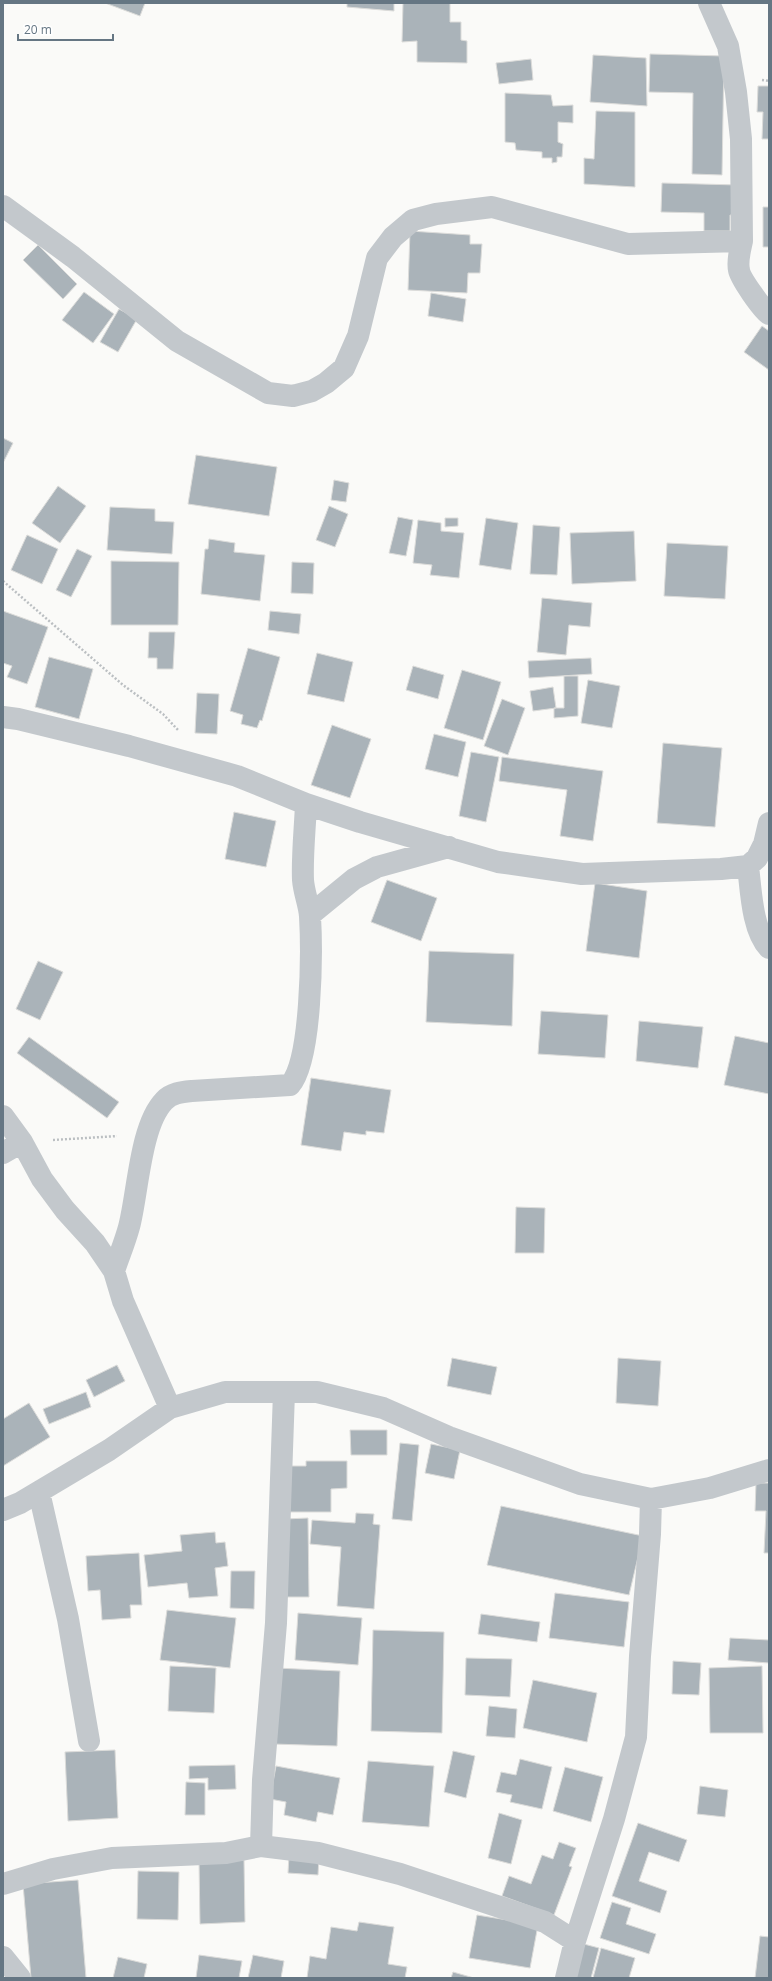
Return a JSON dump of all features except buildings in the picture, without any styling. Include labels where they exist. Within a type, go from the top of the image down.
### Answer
[{"type":"street","points":[[709,3],[728,46],[736,92],[741,139],[742,242],[739,253],[738,271],[763,310],[769,314]]},
{"type":"street","points":[[3,206],[73,257],[177,341],[268,393],[292,396],[312,391],[326,383],[344,368],[358,336],[377,258],[393,237],[414,220],[436,214],[492,207],[628,244],[742,242]]},
{"type":"street","points":[[3,717],[129,746],[237,776],[306,804],[360,822],[498,862],[582,874],[721,869],[748,866],[757,858],[764,844],[769,823]]},
{"type":"street","points":[[114,1271],[129,1228],[146,1136],[156,1113],[164,1100],[177,1093],[290,1085],[295,1078],[299,1068],[307,1022],[311,973],[310,914],[303,881],[306,804]]},
{"type":"street","points":[[310,914],[354,879],[377,867],[449,847]]},
{"type":"street","points":[[748,866],[754,910],[762,940],[769,948]]},
{"type":"street","points":[[3,1116],[22,1142],[42,1179],[64,1210],[95,1243],[114,1271],[123,1301],[170,1408]]},
{"type":"street","points":[[3,1153],[22,1142]]},
{"type":"street","points":[[3,1510],[20,1503],[109,1450],[170,1408],[225,1392],[316,1392],[383,1408],[449,1437],[580,1484],[651,1499],[710,1488],[769,1470]]},
{"type":"street","points":[[261,1846],[263,1780],[276,1623],[284,1392]]},
{"type":"street","points":[[39,1492],[68,1619],[89,1741]]},
{"type":"street","points":[[566,1978],[575,1941],[614,1819],[636,1737],[640,1656],[650,1534],[651,1499]]},
{"type":"street","points":[[3,1884],[52,1869],[112,1858],[226,1853],[261,1846],[318,1853],[400,1874],[545,1922],[575,1941]]},
{"type":"street","points":[[3,1957],[20,1978]]},
{"type":"path","points":[[3,581],[124,685],[163,714],[184,738],[200,766]]},
{"type":"path","points":[[22,1142],[118,1136],[146,1136]]}]
